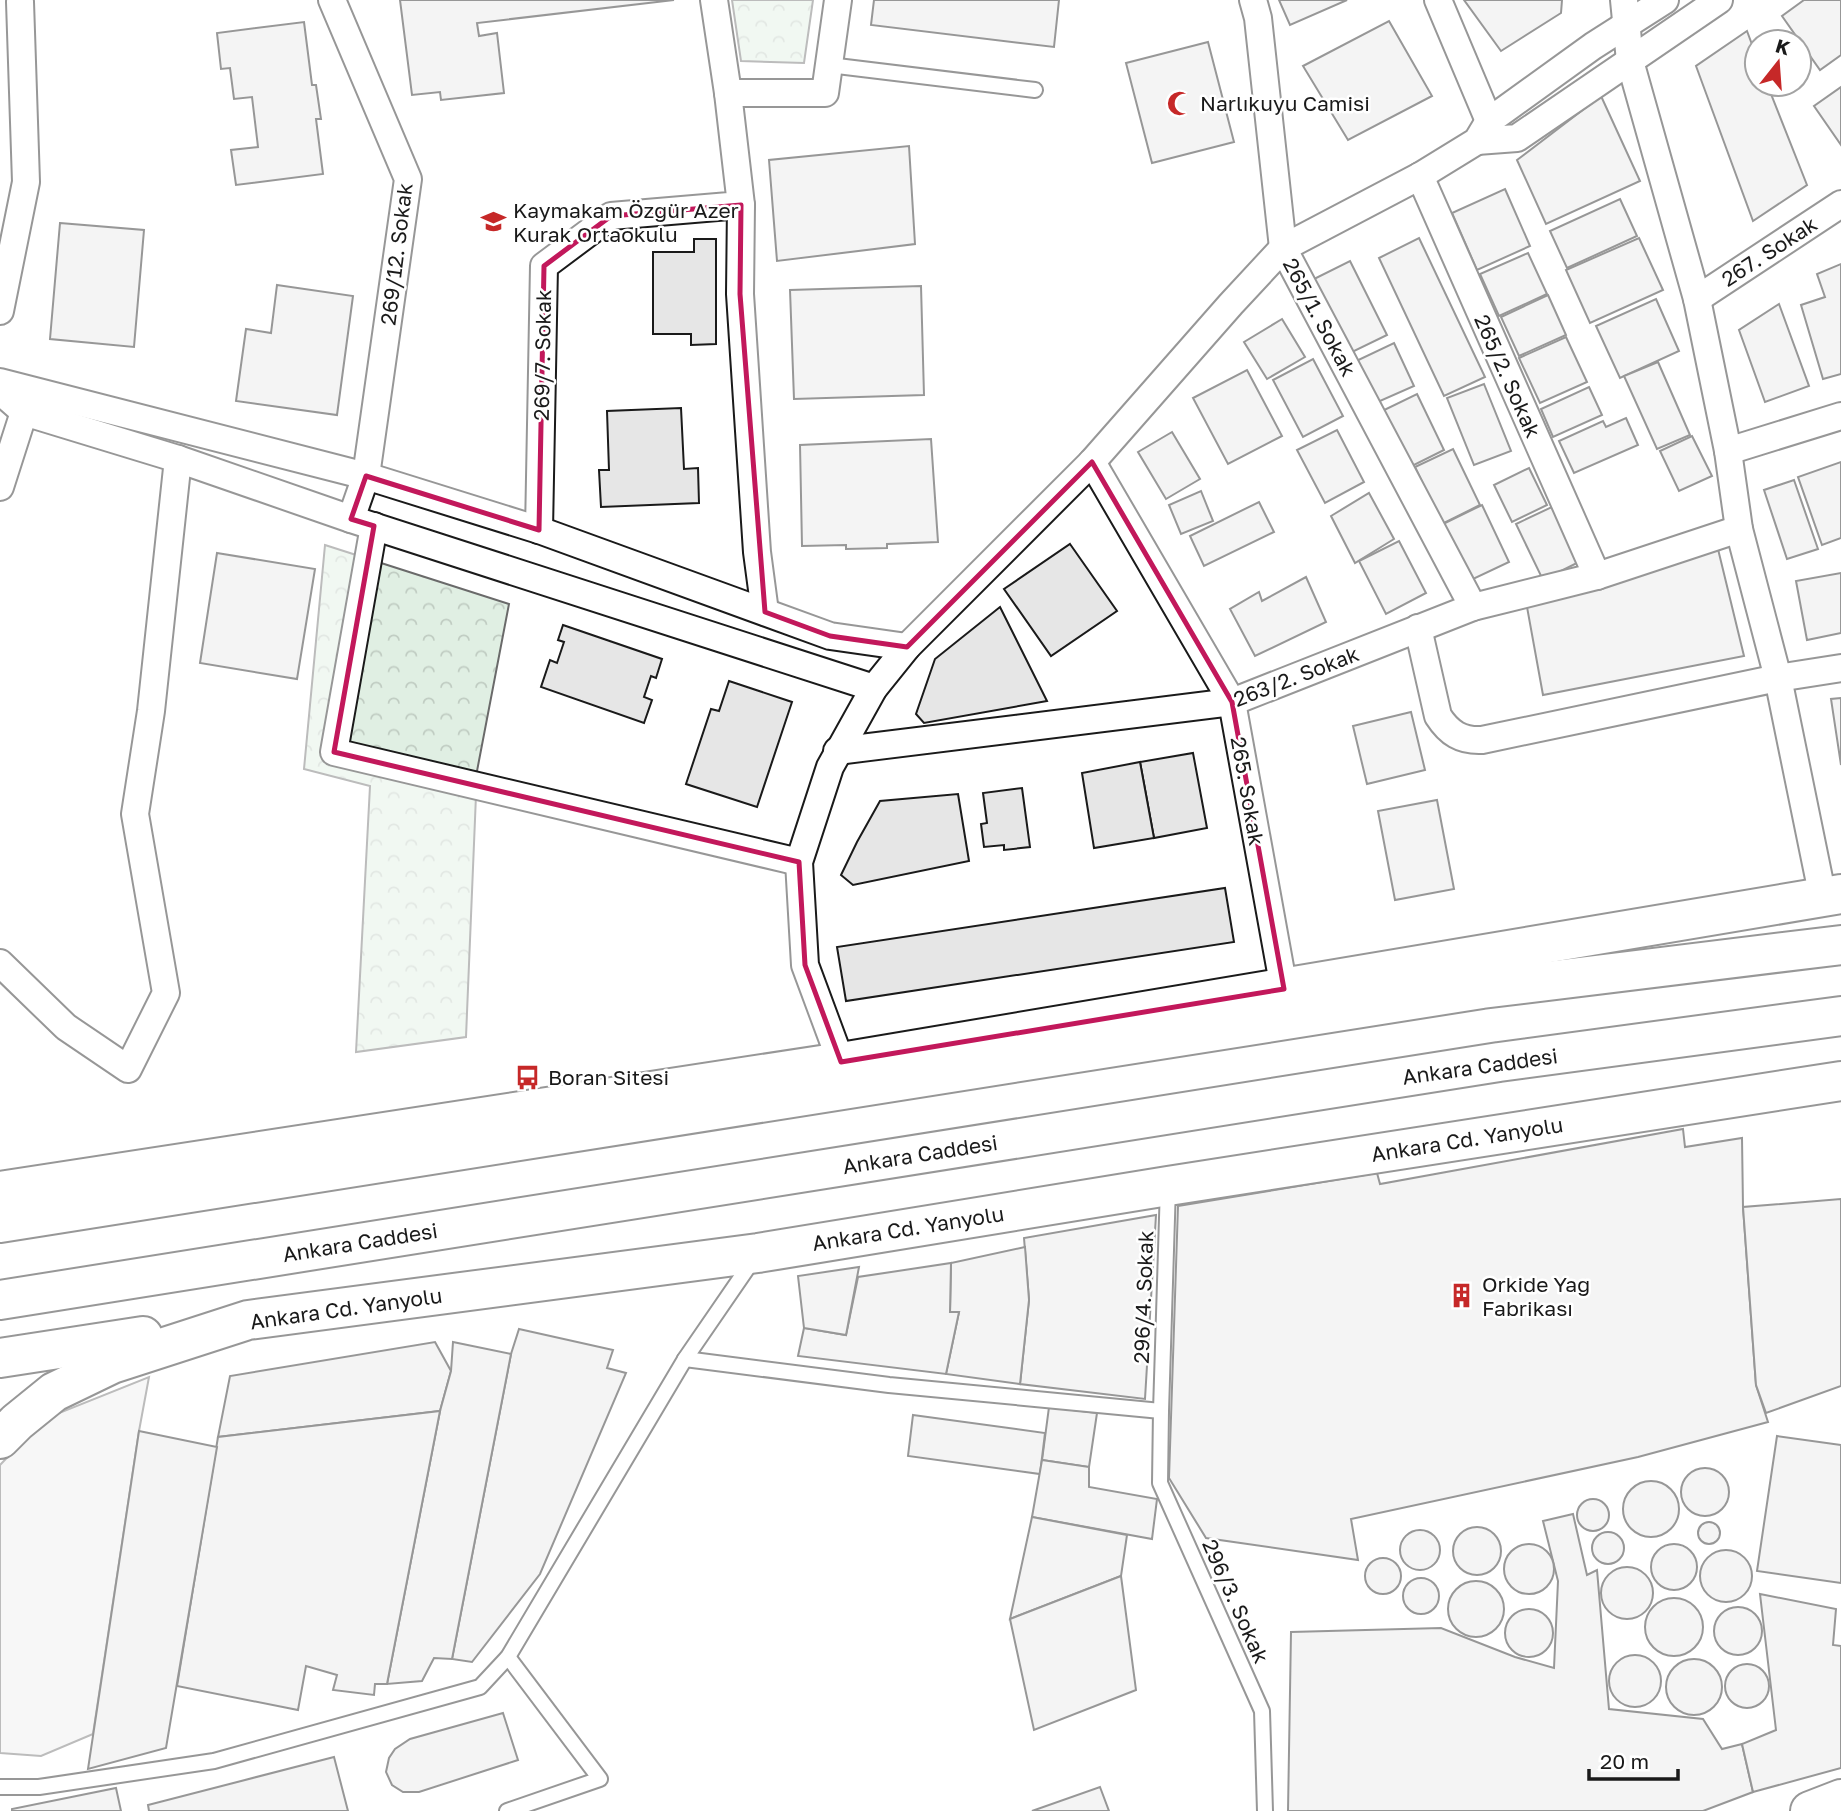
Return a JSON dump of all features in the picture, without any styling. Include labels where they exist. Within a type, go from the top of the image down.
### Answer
[{"type":"main road","points":[[0,1198],[1284,989],[1832,896]]},
{"type":"main road","points":[[0,1198],[1482,989],[1841,945]]},
{"type":"main road","name":"Ankara Caddesi","points":[[0,1300],[1486,1064],[1841,1016]]},
{"type":"main road","name":"Ankara Cd. Yanyolu","points":[[0,1439],[54,1392],[112,1364],[248,1320],[758,1253],[1841,1081]]},
{"type":"main road","points":[[0,1358],[248,1320]]},
{"type":"main road","points":[[1810,1811],[1841,1800]]},
{"type":"street","name":"269/12. Sokak","points":[[332,0],[408,179],[366,476],[334,752],[799,862]]},
{"type":"street","points":[[714,0],[741,205],[740,294],[757,552],[765,612]]},
{"type":"street","points":[[728,93],[825,93],[838,0]]},
{"type":"street","name":"265/1. Sokak","points":[[1253,0],[1258,18],[1283,248],[1474,607]]},
{"type":"street","points":[[1437,0],[1483,131]]},
{"type":"street","points":[[841,1062],[805,965],[799,862],[830,767],[874,688],[907,647],[1092,462],[1283,248],[1420,176],[1593,46],[1626,12],[1665,0]]},
{"type":"street","points":[[1483,131],[1517,138],[1719,0]]},
{"type":"street","points":[[0,311],[26,182],[19,2]]},
{"type":"street","points":[[1626,12],[1630,61],[1697,299],[1728,451],[1739,529],[1832,896]]},
{"type":"street","name":"265/2. Sokak","points":[[1420,176],[1597,576]]},
{"type":"street","name":"267. Sokak","points":[[1697,299],[1841,204]]},
{"type":"street","name":"269/7. Sokak","points":[[539,530],[544,266],[611,216],[741,205]]},
{"type":"street","points":[[0,382],[366,476],[539,530],[830,636],[907,647]]},
{"type":"street","points":[[0,391],[24,412],[178,459],[362,523],[874,688]]},
{"type":"street","points":[[0,486],[24,412]]},
{"type":"street","points":[[1728,451],[1841,416]]},
{"type":"street","points":[[0,963],[66,1027],[128,1069],[166,993],[135,814],[151,711],[178,459]]},
{"type":"street","name":"265. Sokak","points":[[1092,462],[1233,702],[1284,989]]},
{"type":"street","name":"263/2. Sokak","points":[[837,751],[1233,702],[1474,607],[1597,576],[1739,529]]},
{"type":"street","points":[[1418,628],[1438,716],[1453,734],[1471,741],[1778,678],[1841,668]]},
{"type":"lane","points":[[829,65],[1035,90]]},
{"type":"lane","name":"296/4. Sokak","points":[[1161,1411],[1168,1186]]},
{"type":"lane","points":[[0,1787],[39,1787],[214,1761],[480,1687],[508,1657],[685,1359],[758,1253]]},
{"type":"lane","points":[[685,1359],[889,1385],[1161,1411]]},
{"type":"lane","name":"296/3. Sokak","points":[[1161,1411],[1160,1483],[1262,1711],[1265,1811]]},
{"type":"lane","points":[[507,1811],[600,1779],[508,1657]]},
{"type":"highlighted area","points":[[741,205],[740,294],[765,612],[830,636],[907,647],[1092,462],[1232,702],[1284,989],[841,1062],[805,965],[799,862],[334,752],[374,526],[351,519],[366,476],[539,530],[544,266],[611,216]]},
{"type":"green space","points":[[732,0],[813,0],[804,63],[741,61]]},
{"type":"green space","points":[[325,545],[509,604],[477,771],[466,1037],[356,1052],[370,786],[304,769]]},
{"type":"shaded area","points":[[149,1377],[93,1734],[41,1756],[0,1753],[0,1465],[44,1419]]},
{"type":"building","points":[[400,0],[674,0],[477,23],[479,36],[497,33],[504,93],[441,100],[440,92],[412,95]]},
{"type":"building","points":[[874,0],[1059,0],[1054,47],[871,25]]},
{"type":"building","points":[[1279,0],[1347,0],[1290,25]]},
{"type":"building","points":[[1464,0],[1562,0],[1561,13],[1501,51]]},
{"type":"building","points":[[1804,0],[1841,0],[1841,55],[1820,70],[1813,60],[1813,28],[1790,28],[1782,16]]},
{"type":"building","points":[[1389,21],[1432,96],[1348,140],[1303,66]]},
{"type":"building","points":[[304,22],[312,85],[316,85],[321,119],[316,119],[323,174],[236,185],[231,150],[258,147],[252,97],[234,99],[230,68],[221,69],[217,33]]},
{"type":"building","points":[[1743,34],[1743,98],[1773,98],[1807,185],[1753,221],[1696,66]]},
{"type":"building","name":"Narlıkuyu Camisi","points":[[1208,42],[1234,142],[1152,163],[1126,63]]},
{"type":"building","points":[[1841,87],[1841,145],[1814,106]]},
{"type":"building","points":[[1601,96],[1640,181],[1546,224],[1517,160]]},
{"type":"building","points":[[909,146],[915,244],[777,261],[769,160]]},
{"type":"building","points":[[1505,189],[1530,246],[1477,270],[1452,213]]},
{"type":"building","points":[[1620,199],[1637,236],[1567,268],[1550,231]]},
{"type":"building","points":[[60,223],[144,230],[134,347],[50,339]]},
{"type":"building","points":[[1419,238],[1485,377],[1444,396],[1379,258]]},
{"type":"building","points":[[1639,238],[1663,290],[1590,323],[1566,270]]},
{"type":"building","points":[[694,239],[716,239],[716,344],[691,345],[691,334],[653,334],[653,252],[694,252]]},
{"type":"building","points":[[1528,253],[1547,294],[1499,316],[1480,274]]},
{"type":"building","points":[[1350,261],[1387,335],[1346,355],[1310,281]]},
{"type":"building","points":[[1841,264],[1841,374],[1823,379],[1801,305],[1825,297],[1817,274]]},
{"type":"building","points":[[277,285],[353,296],[337,415],[236,401],[246,329],[271,333]]},
{"type":"building","points":[[921,286],[924,395],[794,399],[790,290]]},
{"type":"building","points":[[1548,295],[1566,335],[1519,356],[1501,317]]},
{"type":"building","points":[[1656,299],[1679,351],[1620,378],[1596,326]]},
{"type":"building","points":[[1779,304],[1809,386],[1765,402],[1739,330]]},
{"type":"building","points":[[1282,319],[1305,357],[1267,379],[1244,342]]},
{"type":"building","points":[[1566,337],[1587,382],[1540,403],[1519,358]]},
{"type":"building","points":[[1394,343],[1414,386],[1371,405],[1352,363]]},
{"type":"building","points":[[1313,359],[1343,416],[1303,437],[1273,380]]},
{"type":"building","points":[[1658,362],[1690,435],[1657,449],[1624,376]]},
{"type":"building","points":[[1247,370],[1282,436],[1228,464],[1193,398]]},
{"type":"building","points":[[1484,384],[1511,451],[1474,465],[1447,398]]},
{"type":"building","points":[[1589,387],[1602,415],[1553,437],[1541,409]]},
{"type":"building","points":[[1417,394],[1444,450],[1406,469],[1378,413]]},
{"type":"building","points":[[681,408],[684,469],[698,468],[699,503],[601,507],[599,470],[609,470],[607,411]]},
{"type":"building","points":[[1626,418],[1638,445],[1574,473],[1559,441],[1603,421],[1606,427]]},
{"type":"building","points":[[1337,430],[1364,482],[1325,503],[1297,450]]},
{"type":"building","points":[[1172,432],[1200,479],[1166,499],[1138,452]]},
{"type":"building","points":[[1692,436],[1712,476],[1679,491],[1660,451]]},
{"type":"building","points":[[931,439],[938,542],[887,544],[887,548],[802,546],[800,445]]},
{"type":"building","points":[[1453,449],[1480,505],[1442,524],[1415,467]]},
{"type":"building","points":[[1841,462],[1841,538],[1822,545],[1798,477]]},
{"type":"building","points":[[1529,468],[1547,505],[1512,522],[1494,485]]},
{"type":"building","points":[[1794,480],[1818,549],[1787,559],[1764,490]]},
{"type":"building","points":[[1201,491],[1213,521],[1181,534],[1169,505]]},
{"type":"building","points":[[1369,493],[1394,539],[1355,563],[1331,516]]},
{"type":"building","points":[[1259,502],[1274,532],[1204,566],[1190,536]]},
{"type":"building","points":[[1482,505],[1509,562],[1471,580],[1443,524]]},
{"type":"building","points":[[1554,506],[1581,561],[1543,580],[1516,524]]},
{"type":"building","points":[[1399,541],[1426,593],[1386,614],[1359,561]]},
{"type":"building","points":[[1070,544],[1117,611],[1051,656],[1004,589]]},
{"type":"building","points":[[1717,545],[1744,656],[1543,695],[1527,607]]},
{"type":"building","points":[[217,553],[315,569],[297,679],[200,663]]},
{"type":"building","points":[[1841,573],[1841,633],[1807,640],[1796,581]]},
{"type":"building","points":[[1306,577],[1326,622],[1255,656],[1230,609],[1259,592],[1262,601]]},
{"type":"building","points":[[1000,607],[1047,701],[924,723],[916,714],[935,659]]},
{"type":"building","points":[[563,625],[662,659],[656,678],[651,676],[644,697],[652,700],[644,723],[541,687],[550,660],[557,663],[564,642],[558,640]]},
{"type":"building","points":[[729,681],[792,702],[757,807],[686,784],[711,709],[719,711]]},
{"type":"building","points":[[1841,698],[1841,765],[1831,699]]},
{"type":"building","points":[[1411,712],[1425,770],[1367,784],[1353,726]]},
{"type":"building","points":[[1193,753],[1207,828],[1154,838],[1140,762]]},
{"type":"building","points":[[1140,762],[1154,838],[1094,848],[1082,773]]},
{"type":"building","points":[[1022,788],[1030,847],[1004,850],[1004,845],[984,847],[981,824],[987,823],[983,793]]},
{"type":"building","points":[[958,794],[969,861],[853,885],[841,875],[880,801]]},
{"type":"building","points":[[1437,800],[1454,889],[1395,900],[1378,811]]},
{"type":"building","points":[[1225,888],[1234,942],[846,1001],[837,947]]},
{"type":"building","name":"Orkide Yağ Fabrikası","points":[[1683,1129],[1685,1147],[1742,1138],[1743,1207],[1756,1385],[1768,1422],[1638,1457],[1351,1519],[1358,1560],[1206,1538],[1169,1478],[1178,1206],[1377,1173],[1380,1184]]},
{"type":"building","points":[[1841,1199],[1841,1386],[1766,1413],[1756,1385],[1743,1207]]},
{"type":"building","points":[[1156,1215],[1145,1399],[1020,1384],[1029,1300],[1024,1238]]},
{"type":"building","points":[[1025,1247],[1029,1300],[1020,1384],[946,1374],[959,1312],[950,1312],[951,1263]]},
{"type":"building","points":[[951,1263],[950,1312],[959,1312],[946,1374],[798,1356],[804,1328],[846,1335],[858,1277]]},
{"type":"building","points":[[859,1267],[846,1335],[804,1328],[798,1276]]},
{"type":"building","points":[[519,1329],[613,1350],[607,1368],[626,1373],[540,1574],[472,1662],[452,1659],[511,1354]]},
{"type":"building","points":[[435,1342],[451,1371],[440,1411],[218,1437],[230,1376]]},
{"type":"building","points":[[453,1342],[511,1354],[452,1659],[434,1658],[422,1681],[387,1684],[440,1411],[451,1371]]},
{"type":"building","points":[[1049,1407],[1097,1413],[1089,1467],[1042,1460]]},
{"type":"building","points":[[440,1411],[387,1684],[375,1684],[374,1695],[333,1690],[337,1675],[306,1666],[298,1710],[177,1686],[218,1437]]},
{"type":"building","points":[[913,1415],[1045,1433],[1040,1474],[908,1456]]},
{"type":"building","points":[[139,1431],[217,1447],[166,1748],[88,1769]]},
{"type":"building","points":[[1777,1436],[1841,1445],[1841,1583],[1757,1571]]},
{"type":"building","points":[[1042,1460],[1089,1467],[1089,1487],[1157,1499],[1152,1539],[1032,1517]]},
{"type":"building","points":[[1705,1468],[1722,1475],[1729,1492],[1722,1509],[1705,1516],[1688,1509],[1681,1492],[1688,1475]]},
{"type":"building","points":[[1651,1481],[1662,1483],[1671,1489],[1677,1498],[1677,1520],[1671,1529],[1662,1535],[1651,1537],[1640,1535],[1631,1529],[1625,1520],[1623,1509],[1625,1498],[1631,1489],[1640,1483]]},
{"type":"building","points":[[1593,1499],[1605,1503],[1609,1515],[1605,1527],[1593,1531],[1581,1527],[1577,1515],[1581,1503]]},
{"type":"building","points":[[1573,1514],[1587,1575],[1597,1570],[1609,1709],[1703,1719],[1722,1749],[1742,1744],[1753,1792],[1703,1811],[1288,1811],[1291,1632],[1441,1628],[1515,1657],[1554,1668],[1558,1581],[1543,1521]]},
{"type":"building","points":[[1032,1517],[1127,1535],[1121,1576],[1010,1619]]},
{"type":"building","points":[[1709,1522],[1717,1525],[1720,1533],[1717,1541],[1709,1544],[1701,1541],[1698,1533],[1701,1525]]},
{"type":"building","points":[[1477,1527],[1494,1534],[1501,1551],[1494,1568],[1477,1575],[1460,1568],[1453,1551],[1460,1534]]},
{"type":"building","points":[[1420,1530],[1428,1531],[1434,1536],[1439,1542],[1439,1558],[1434,1564],[1428,1569],[1420,1570],[1412,1569],[1406,1564],[1401,1558],[1400,1550],[1401,1542],[1406,1536],[1412,1531]]},
{"type":"building","points":[[1608,1532],[1619,1537],[1624,1548],[1619,1559],[1608,1564],[1597,1559],[1592,1548],[1597,1537]]},
{"type":"building","points":[[1529,1544],[1547,1551],[1554,1569],[1547,1587],[1529,1594],[1511,1587],[1504,1569],[1511,1551]]},
{"type":"building","points":[[1674,1544],[1690,1551],[1697,1567],[1690,1583],[1674,1590],[1658,1583],[1651,1567],[1658,1551]]},
{"type":"building","points":[[1726,1550],[1745,1557],[1752,1576],[1745,1595],[1726,1602],[1707,1595],[1700,1576],[1707,1557]]},
{"type":"building","points":[[1383,1558],[1395,1564],[1401,1576],[1395,1588],[1383,1594],[1371,1588],[1365,1576],[1371,1564]]},
{"type":"building","points":[[1627,1567],[1646,1574],[1653,1593],[1646,1612],[1627,1619],[1608,1612],[1601,1593],[1608,1574]]},
{"type":"building","points":[[1121,1576],[1136,1690],[1034,1730],[1010,1619]]},
{"type":"building","points":[[1421,1578],[1434,1583],[1439,1596],[1434,1609],[1421,1614],[1408,1609],[1403,1596],[1408,1583]]},
{"type":"building","points":[[1476,1581],[1491,1586],[1499,1594],[1504,1609],[1499,1624],[1491,1632],[1476,1637],[1461,1632],[1453,1624],[1448,1609],[1453,1594],[1461,1586]]},
{"type":"building","points":[[1760,1594],[1836,1609],[1833,1645],[1841,1646],[1841,1768],[1753,1792],[1742,1744],[1776,1730]]},
{"type":"building","points":[[1674,1598],[1690,1603],[1698,1611],[1703,1627],[1698,1643],[1690,1651],[1674,1656],[1658,1651],[1650,1643],[1645,1627],[1650,1611],[1658,1603]]},
{"type":"building","points":[[1738,1607],[1755,1614],[1762,1631],[1755,1648],[1738,1655],[1721,1648],[1714,1631],[1721,1614]]},
{"type":"building","points":[[1529,1609],[1546,1616],[1553,1633],[1546,1650],[1529,1657],[1512,1650],[1505,1633],[1512,1616]]},
{"type":"building","points":[[1635,1655],[1654,1662],[1661,1681],[1654,1700],[1635,1707],[1616,1700],[1609,1681],[1616,1662]]},
{"type":"building","points":[[1688,1659],[1700,1659],[1710,1663],[1718,1671],[1722,1687],[1718,1703],[1710,1711],[1700,1715],[1688,1715],[1678,1711],[1670,1703],[1666,1693],[1666,1681],[1670,1671],[1678,1663]]},
{"type":"building","points":[[1747,1664],[1763,1670],[1769,1686],[1763,1702],[1747,1708],[1731,1702],[1725,1686],[1731,1670]]},
{"type":"building","points":[[503,1713],[518,1760],[419,1792],[403,1792],[392,1785],[386,1772],[389,1758],[395,1749],[410,1739]]},
{"type":"building","points":[[334,1757],[348,1811],[149,1811],[148,1805]]},
{"type":"building","points":[[1100,1787],[1109,1811],[1032,1811]]},
{"type":"building","points":[[116,1788],[121,1811],[12,1811],[12,1809]]},
{"type":"place","name":"Narlıkuyu Camisi","points":[[1180,103]]},
{"type":"place","name":"Kaymakam Özgür Azer Kurak Ortaokulu","points":[[493,222]]},
{"type":"place","name":"Boran Sitesi","points":[[528,1077]]},
{"type":"place","name":"Orkide Yağ Fabrikası","points":[[1462,1296]]}]
